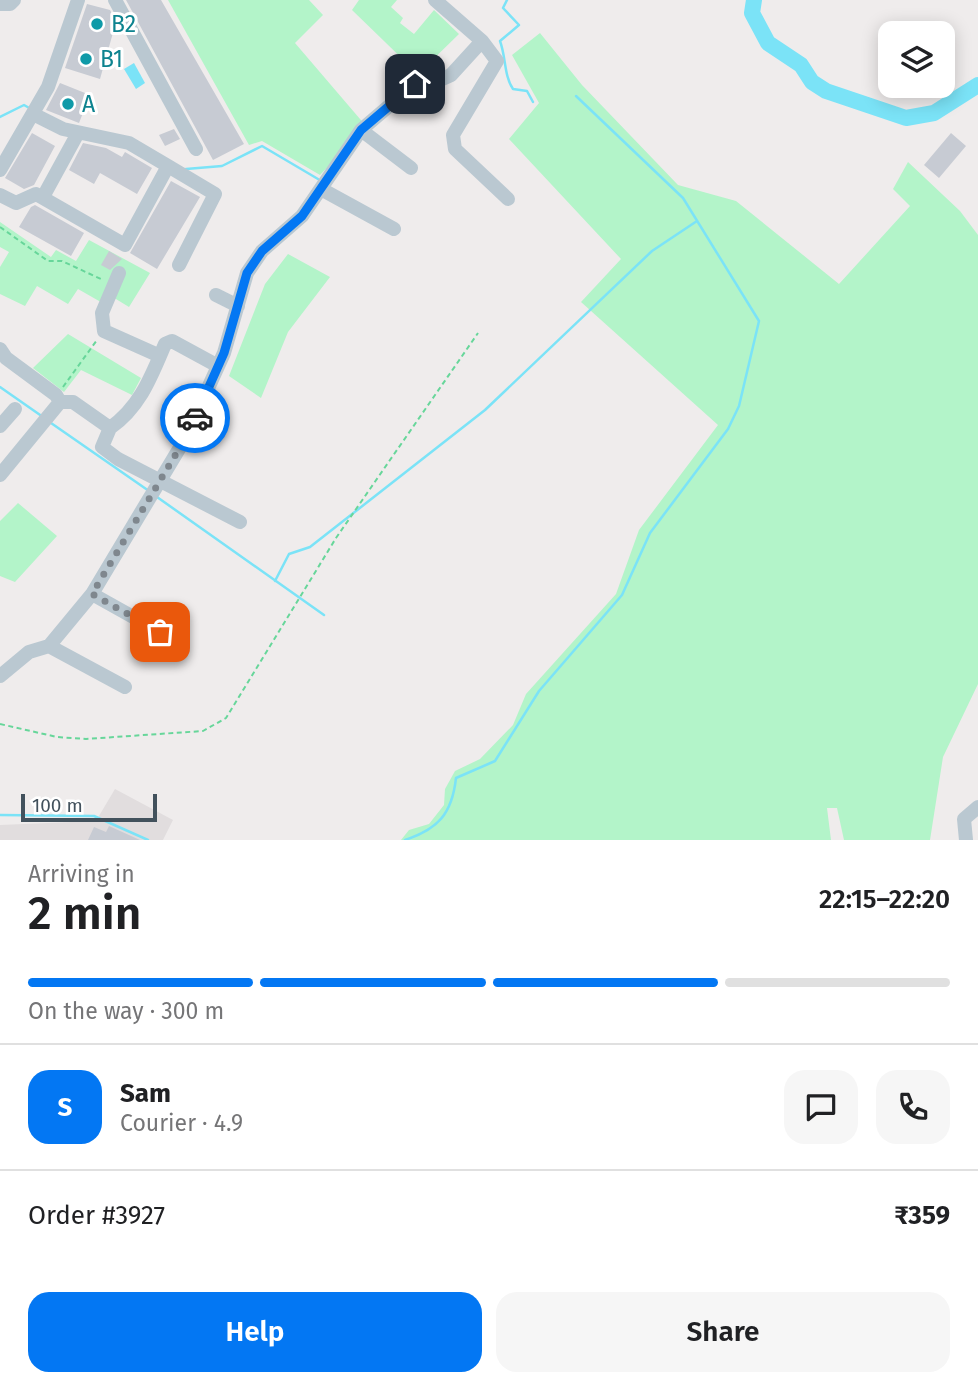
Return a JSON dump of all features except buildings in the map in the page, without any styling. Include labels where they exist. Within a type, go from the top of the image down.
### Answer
[{"type":"street","points":[[0,4],[10,4],[14,0]]},
{"type":"street","points":[[0,170],[48,87],[78,0]]},
{"type":"street","points":[[115,0],[196,149]]},
{"type":"street","points":[[435,0],[482,41],[497,61],[453,135],[455,149],[508,198]]},
{"type":"street","points":[[0,676],[29,652],[50,646],[92,594],[185,439],[218,366],[247,273],[262,251],[302,216],[361,130],[431,70],[442,79],[451,75],[482,41]]},
{"type":"street","points":[[33,114],[62,130],[129,143],[215,194],[179,265]]},
{"type":"street","points":[[361,130],[411,168]]},
{"type":"street","points":[[43,197],[78,133]]},
{"type":"street","points":[[0,195],[16,203],[36,194],[125,245],[168,166]]},
{"type":"street","points":[[321,189],[394,229]]},
{"type":"street","points":[[116,278],[102,313],[104,331],[160,356]]},
{"type":"street","points":[[216,295],[238,306]]},
{"type":"street","points":[[218,366],[172,341],[165,344],[145,391],[122,419],[110,428],[102,447],[118,459],[240,522]]},
{"type":"street","points":[[0,349],[6,358],[58,399],[73,402],[110,428]]},
{"type":"street","points":[[0,475],[58,399]]},
{"type":"street","points":[[0,426],[15,409]]},
{"type":"street","points":[[92,594],[160,632]]},
{"type":"street","points":[[50,646],[125,687]]},
{"type":"street","points":[[965,840],[964,819],[978,807]]},
{"type":"path","points":[[0,227],[48,261],[62,261],[116,278]]},
{"type":"path","points":[[58,399],[104,331]]},
{"type":"path","points":[[0,724],[57,737],[86,739],[203,731],[226,718],[336,538],[478,332]]},
{"type":"shaded area","points":[[115,789],[173,820],[163,840],[0,840],[0,825],[96,821]]},
{"type":"green space","points":[[168,0],[309,0],[323,15],[295,43],[366,126],[320,175],[262,141],[249,145]]},
{"type":"green space","points":[[359,0],[397,0],[391,7],[403,18],[400,23],[414,34],[434,10],[459,34],[418,74],[352,10]]},
{"type":"green space","points":[[540,33],[582,85],[678,185],[736,201],[839,284],[910,206],[893,189],[908,162],[960,211],[978,235],[978,684],[943,757],[930,840],[844,840],[837,808],[827,808],[831,840],[401,840],[409,830],[429,824],[444,805],[445,789],[455,771],[480,759],[513,725],[526,694],[616,594],[639,530],[718,425],[581,302],[621,259],[509,139],[539,103],[512,55]]},
{"type":"green space","points":[[0,222],[51,257],[56,250],[76,261],[89,240],[150,273],[129,307],[111,296],[106,305],[78,289],[68,304],[37,286],[25,306],[0,294],[0,267],[9,252],[0,247]]},
{"type":"green space","points":[[288,254],[330,277],[288,332],[261,398],[229,376],[265,284]]},
{"type":"green space","points":[[68,334],[141,378],[132,395],[81,370],[64,392],[33,368]]},
{"type":"green space","points":[[18,503],[57,536],[15,582],[0,576],[0,521]]},
{"type":"water","points":[[134,63],[145,83],[136,89],[124,69]]},
{"type":"waterway","points":[[507,0],[503,8],[519,25],[500,41],[508,78],[513,89],[527,91],[533,102]]},
{"type":"waterway","points":[[754,0],[752,13],[768,43],[801,65],[812,82],[826,91],[906,118],[934,113],[978,85]]},
{"type":"waterway","points":[[405,840],[435,825],[447,811],[456,778],[495,761],[539,691],[622,595],[650,533],[728,429],[739,406],[759,321],[683,198],[576,96]]},
{"type":"waterway","points":[[0,117],[24,105],[31,109]]},
{"type":"waterway","points":[[186,169],[222,166],[262,146],[318,179]]},
{"type":"waterway","points":[[275,581],[289,554],[310,547],[485,410],[652,251],[697,221]]},
{"type":"waterway","points":[[0,387],[43,417]]},
{"type":"waterway","points":[[51,423],[149,491]]},
{"type":"waterway","points":[[157,497],[324,615]]},
{"type":"waterway","points":[[0,815],[94,816],[148,840]]},
{"type":"way so far","points":[[160,632],[92,594],[195,418]]},
{"type":"place","name":"B2","points":[[97,24]]},
{"type":"place","name":"B1","points":[[86,59]]},
{"type":"place","name":"A","points":[[68,104]]},
{"type":"route","points":[[195,418],[224,353],[247,273],[262,251],[302,216],[361,130],[415,84]]}]
